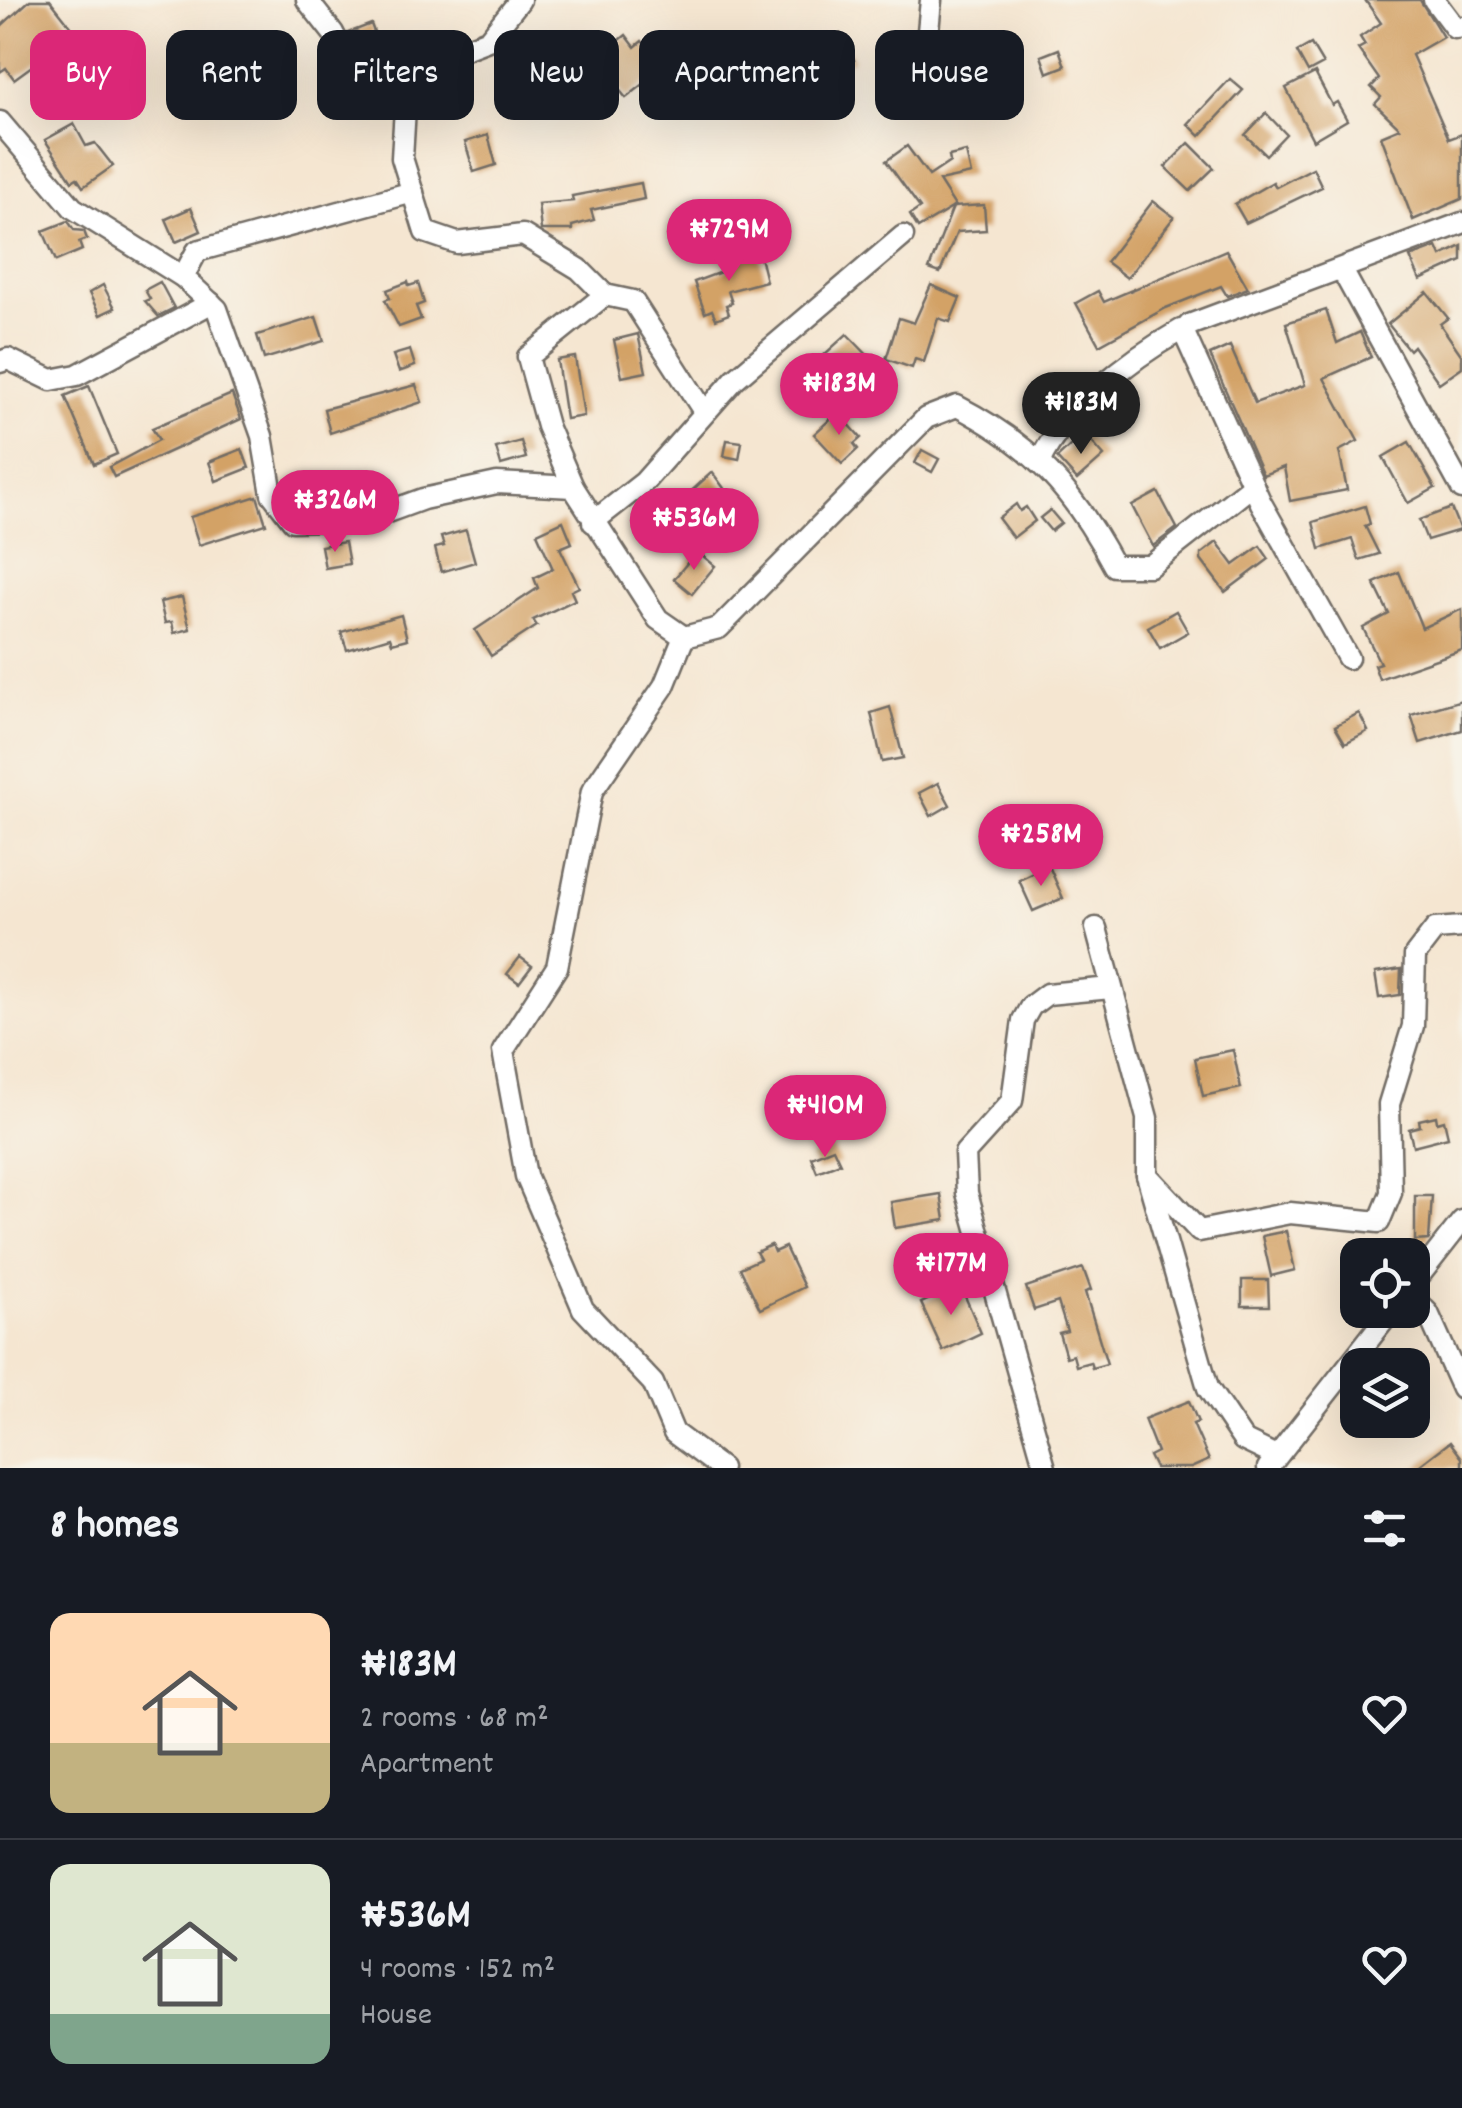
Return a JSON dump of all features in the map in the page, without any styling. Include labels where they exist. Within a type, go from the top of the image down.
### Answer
[{"type":"street","points":[[307,0],[331,30]]},
{"type":"street","points":[[474,45],[488,40],[520,0]]},
{"type":"street","points":[[928,30],[931,0]]},
{"type":"street","points":[[1434,0],[1455,28],[1462,26]]},
{"type":"street","points":[[404,120],[402,158],[425,232],[457,243],[523,235],[578,270],[605,294],[633,300],[703,410]]},
{"type":"street","points":[[0,122],[72,208],[184,277],[212,303],[262,436],[272,494],[293,521],[368,519],[423,500],[497,483],[624,499]]},
{"type":"street","points":[[184,277],[197,250],[413,192]]},
{"type":"street","points":[[1184,333],[1189,325],[1462,223]]},
{"type":"street","points":[[593,522],[624,499],[703,410],[787,339],[838,287],[903,236]]},
{"type":"street","points":[[1342,270],[1462,490]]},
{"type":"street","points":[[605,294],[528,357],[547,426],[576,492],[658,618],[684,637]]},
{"type":"street","points":[[0,362],[8,358],[51,380],[77,375],[212,303]]},
{"type":"street","points":[[1039,463],[1051,436],[1124,366],[1180,330],[1252,485],[1348,658]]},
{"type":"street","points":[[684,637],[719,628],[926,418],[957,406],[994,425],[1039,463],[1083,508],[1114,566],[1150,566],[1252,485]]},
{"type":"street","points":[[684,637],[664,686],[592,791],[557,967],[502,1050],[526,1176],[583,1309],[653,1383],[674,1433],[721,1468]]},
{"type":"street","points":[[1147,1174],[1199,1231],[1290,1213],[1379,1222],[1390,1193],[1388,1104],[1412,1026],[1415,955],[1435,929],[1462,927]]},
{"type":"street","points":[[1096,928],[1147,1118],[1147,1174],[1208,1388],[1243,1440],[1272,1462],[1378,1328]]},
{"type":"street","points":[[1046,1468],[967,1193],[965,1153],[1012,1101],[1024,1020],[1030,1006],[1046,994],[1110,988]]},
{"type":"street","points":[[1430,1262],[1462,1222]]},
{"type":"street","points":[[1430,1317],[1462,1389]]},
{"type":"building","points":[[30,0],[50,0],[74,30],[30,30],[30,67],[14,79],[6,68],[0,72],[0,27]]},
{"type":"building","points":[[1365,0],[1420,0],[1443,37],[1412,55],[1449,139],[1462,134],[1462,199],[1413,220],[1381,136],[1400,128],[1375,104],[1381,97],[1371,87],[1379,79],[1358,49],[1365,45],[1360,37],[1381,23]]},
{"type":"building","points":[[626,35],[635,47],[639,44],[639,88],[626,98],[619,89],[619,41]]},
{"type":"building","points":[[1311,44],[1323,64],[1308,72],[1297,52]]},
{"type":"building","points":[[1059,49],[1065,66],[1047,73],[1041,56]]},
{"type":"building","points":[[1315,73],[1332,105],[1337,102],[1347,120],[1313,140],[1286,88]]},
{"type":"building","points":[[1230,79],[1243,90],[1200,136],[1188,124]]},
{"type":"building","points":[[1266,113],[1286,134],[1266,155],[1245,135]]},
{"type":"building","points":[[74,124],[86,146],[95,143],[113,166],[83,187],[77,178],[72,181],[45,140]]},
{"type":"building","points":[[488,135],[496,165],[474,172],[465,142]]},
{"type":"building","points":[[1189,143],[1214,168],[1190,191],[1165,167]]},
{"type":"building","points":[[907,146],[929,176],[950,162],[949,156],[966,152],[971,174],[939,181],[955,206],[918,228],[910,215],[920,208],[886,161]]},
{"type":"building","points":[[1313,168],[1322,187],[1246,223],[1235,204],[1273,182],[1276,187]]},
{"type":"building","points":[[641,183],[644,199],[591,210],[594,220],[572,226],[572,230],[541,230],[538,204],[573,201],[572,196]]},
{"type":"building","points":[[1153,201],[1174,217],[1127,278],[1106,262]]},
{"type":"building","points":[[984,205],[986,230],[957,232],[940,273],[929,269],[953,207]]},
{"type":"building","points":[[191,208],[201,231],[176,242],[166,219]]},
{"type":"building","points":[[68,221],[74,230],[84,231],[87,239],[79,242],[82,250],[56,261],[43,231]]},
{"type":"building","points":[[1462,246],[1462,261],[1420,280],[1410,257],[1437,247],[1441,256]]},
{"type":"building","points":[[1226,250],[1248,288],[1227,296],[1221,286],[1166,308],[1099,345],[1076,303],[1098,291],[1104,302]]},
{"type":"building","points":[[759,253],[766,281],[728,291],[732,303],[726,305],[729,314],[716,319],[712,310],[705,313],[694,282],[729,269],[727,262]]},
{"type":"building","points":[[160,282],[174,308],[158,316],[145,301],[150,299],[145,290]]},
{"type":"building","points":[[408,282],[409,286],[418,283],[424,303],[416,306],[421,319],[399,327],[385,300],[390,298],[387,290]]},
{"type":"building","points":[[103,285],[115,308],[100,315],[89,293]]},
{"type":"building","points":[[931,285],[960,298],[950,322],[938,318],[924,362],[915,359],[912,368],[886,359],[899,318],[914,323]]},
{"type":"building","points":[[1427,292],[1448,318],[1440,324],[1462,356],[1462,367],[1439,383],[1413,346],[1409,350],[1388,324]]},
{"type":"building","points":[[1326,310],[1337,343],[1360,332],[1371,357],[1324,378],[1358,441],[1339,451],[1347,490],[1290,501],[1284,467],[1263,475],[1210,355],[1230,346],[1255,403],[1305,385],[1286,323]]},
{"type":"building","points":[[316,317],[324,341],[264,359],[257,335]]},
{"type":"building","points":[[638,334],[646,372],[622,377],[614,340]]},
{"type":"building","points":[[847,334],[877,365],[829,413],[808,395],[834,363],[825,354]]},
{"type":"building","points":[[410,350],[415,366],[399,372],[393,355]]},
{"type":"building","points":[[575,357],[584,416],[566,419],[557,360]]},
{"type":"building","points":[[416,385],[422,402],[330,433],[324,409]]},
{"type":"building","points":[[89,386],[117,454],[94,464],[65,396]]},
{"type":"building","points":[[232,394],[241,419],[114,477],[109,467],[159,440],[152,428]]},
{"type":"building","points":[[838,412],[861,438],[854,444],[858,449],[842,464],[814,434]]},
{"type":"building","points":[[1084,433],[1104,456],[1077,480],[1057,458]]},
{"type":"building","points":[[727,440],[742,442],[739,459],[724,456]]},
{"type":"building","points":[[521,441],[526,458],[501,465],[496,448]]},
{"type":"building","points":[[1409,442],[1435,488],[1408,503],[1383,457]]},
{"type":"building","points":[[242,449],[249,468],[216,481],[209,462]]},
{"type":"building","points":[[922,450],[939,459],[932,472],[915,463]]},
{"type":"building","points":[[712,472],[729,495],[722,500],[727,506],[700,526],[685,497]]},
{"type":"building","points":[[1158,492],[1177,528],[1153,546],[1132,506]]},
{"type":"building","points":[[257,496],[266,524],[199,545],[190,517]]},
{"type":"building","points":[[1016,504],[1020,511],[1026,507],[1035,521],[1013,538],[998,518]]},
{"type":"building","points":[[1365,506],[1370,524],[1365,526],[1379,554],[1359,560],[1352,539],[1320,549],[1313,522]]},
{"type":"building","points":[[1451,508],[1460,530],[1427,540],[1419,520]]},
{"type":"building","points":[[1050,510],[1061,523],[1051,531],[1040,518]]},
{"type":"building","points":[[563,521],[572,543],[560,548],[579,587],[571,591],[575,600],[533,620],[537,626],[491,656],[475,630],[538,588],[534,578],[553,569],[537,533]]},
{"type":"building","points":[[466,530],[475,562],[441,572],[435,548],[444,546],[441,537]]},
{"type":"building","points":[[345,542],[349,564],[325,568],[321,546]]},
{"type":"building","points":[[1217,542],[1234,565],[1260,546],[1269,559],[1225,592],[1201,560],[1201,554]]},
{"type":"building","points":[[697,551],[715,566],[692,594],[674,579]]},
{"type":"building","points":[[1399,572],[1422,628],[1462,609],[1462,650],[1379,679],[1374,665],[1380,663],[1363,628],[1389,614],[1374,583]]},
{"type":"building","points":[[182,597],[190,629],[174,633],[172,622],[165,623],[160,602]]},
{"type":"building","points":[[1176,611],[1188,632],[1160,648],[1148,627]]},
{"type":"building","points":[[401,615],[407,639],[392,643],[390,637],[347,650],[341,632]]},
{"type":"building","points":[[1462,700],[1462,730],[1420,743],[1411,715]]},
{"type":"building","points":[[890,707],[903,758],[882,762],[871,713]]},
{"type":"building","points":[[1359,713],[1368,731],[1345,743],[1335,726]]},
{"type":"building","points":[[938,783],[950,805],[931,816],[919,793]]},
{"type":"building","points":[[1049,866],[1063,898],[1033,911],[1019,880]]},
{"type":"building","points":[[520,957],[532,966],[519,983],[507,974]]},
{"type":"building","points":[[1401,969],[1400,995],[1379,998],[1375,973]]},
{"type":"building","points":[[1233,1050],[1241,1088],[1203,1096],[1195,1058]]},
{"type":"building","points":[[1436,1116],[1437,1122],[1444,1120],[1448,1137],[1413,1146],[1409,1129],[1420,1126],[1419,1120]]},
{"type":"building","points":[[833,1148],[840,1163],[817,1172],[811,1157]]},
{"type":"building","points":[[941,1194],[945,1220],[895,1228],[891,1202]]},
{"type":"building","points":[[1415,1196],[1432,1196],[1429,1238],[1415,1238]]},
{"type":"building","points":[[1286,1231],[1295,1270],[1271,1276],[1262,1236]]},
{"type":"building","points":[[771,1245],[774,1252],[785,1247],[804,1287],[760,1309],[740,1268],[760,1259],[756,1252]]},
{"type":"building","points":[[1083,1268],[1091,1290],[1085,1292],[1107,1364],[1092,1368],[1090,1362],[1076,1366],[1073,1355],[1066,1357],[1059,1333],[1067,1331],[1058,1302],[1034,1310],[1026,1287]]},
{"type":"building","points":[[1242,1280],[1268,1280],[1269,1306],[1242,1306]]},
{"type":"building","points":[[960,1285],[981,1333],[943,1351],[921,1303]]},
{"type":"building","points":[[1189,1401],[1198,1422],[1193,1424],[1209,1460],[1191,1468],[1155,1468],[1149,1456],[1157,1452],[1144,1419]]},
{"type":"building","points":[[1450,1442],[1462,1458],[1462,1468],[1416,1468]]}]
